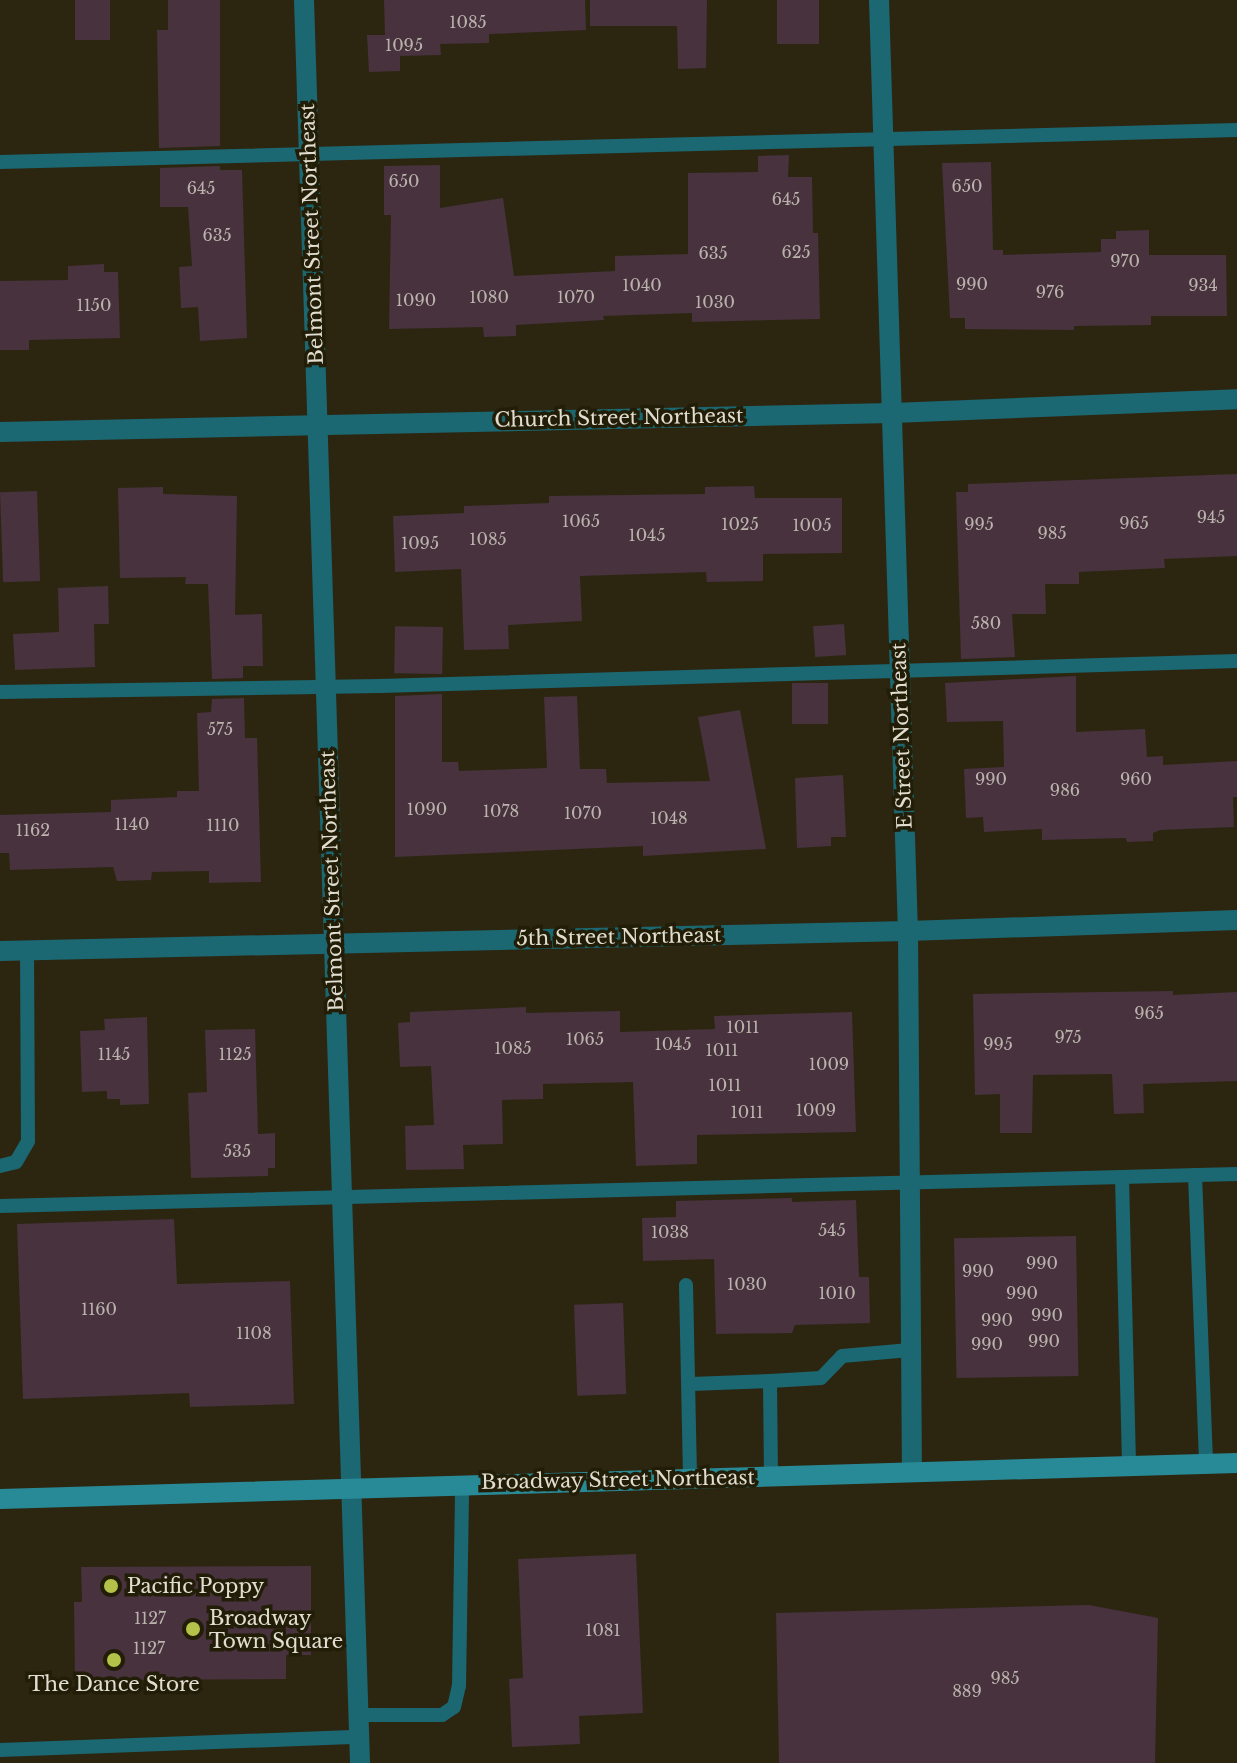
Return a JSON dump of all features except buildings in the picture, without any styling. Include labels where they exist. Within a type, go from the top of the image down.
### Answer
[{"type":"main road","name":"Broadway Street Northeast","points":[[0,1499],[1237,1463]]},
{"type":"street","name":"Belmont Street Northeast","points":[[304,0],[320,424],[360,1763]]},
{"type":"street","name":"E Street Northeast","points":[[879,0],[908,931],[912,1472]]},
{"type":"street","name":"Church Street Northeast","points":[[0,432],[893,413],[1237,399]]},
{"type":"street","name":"5th Street Northeast","points":[[0,951],[908,931],[1237,920]]},
{"type":"lane","points":[[0,162],[1237,130]]},
{"type":"lane","points":[[0,692],[327,687],[1237,661]]},
{"type":"lane","points":[[0,1166],[16,1162],[28,1141],[27,950]]},
{"type":"lane","points":[[0,1206],[1237,1174]]},
{"type":"lane","points":[[1195,1175],[1206,1464]]},
{"type":"lane","points":[[1122,1177],[1129,1466]]},
{"type":"lane","points":[[686,1285],[691,1384],[690,1477]]},
{"type":"lane","points":[[691,1384],[821,1378],[842,1356],[910,1350]]},
{"type":"lane","points":[[770,1381],[771,1476]]},
{"type":"lane","points":[[358,1715],[442,1715],[454,1707],[459,1686],[462,1484]]},
{"type":"lane","points":[[0,1750],[53,1756],[359,1737]]},
{"type":"place","name":"Pacific Poppy","points":[[111,1586]]},
{"type":"place","name":"Broadway Town Square","points":[[193,1629]]},
{"type":"place","name":"The Dance Store","points":[[114,1660]]}]
